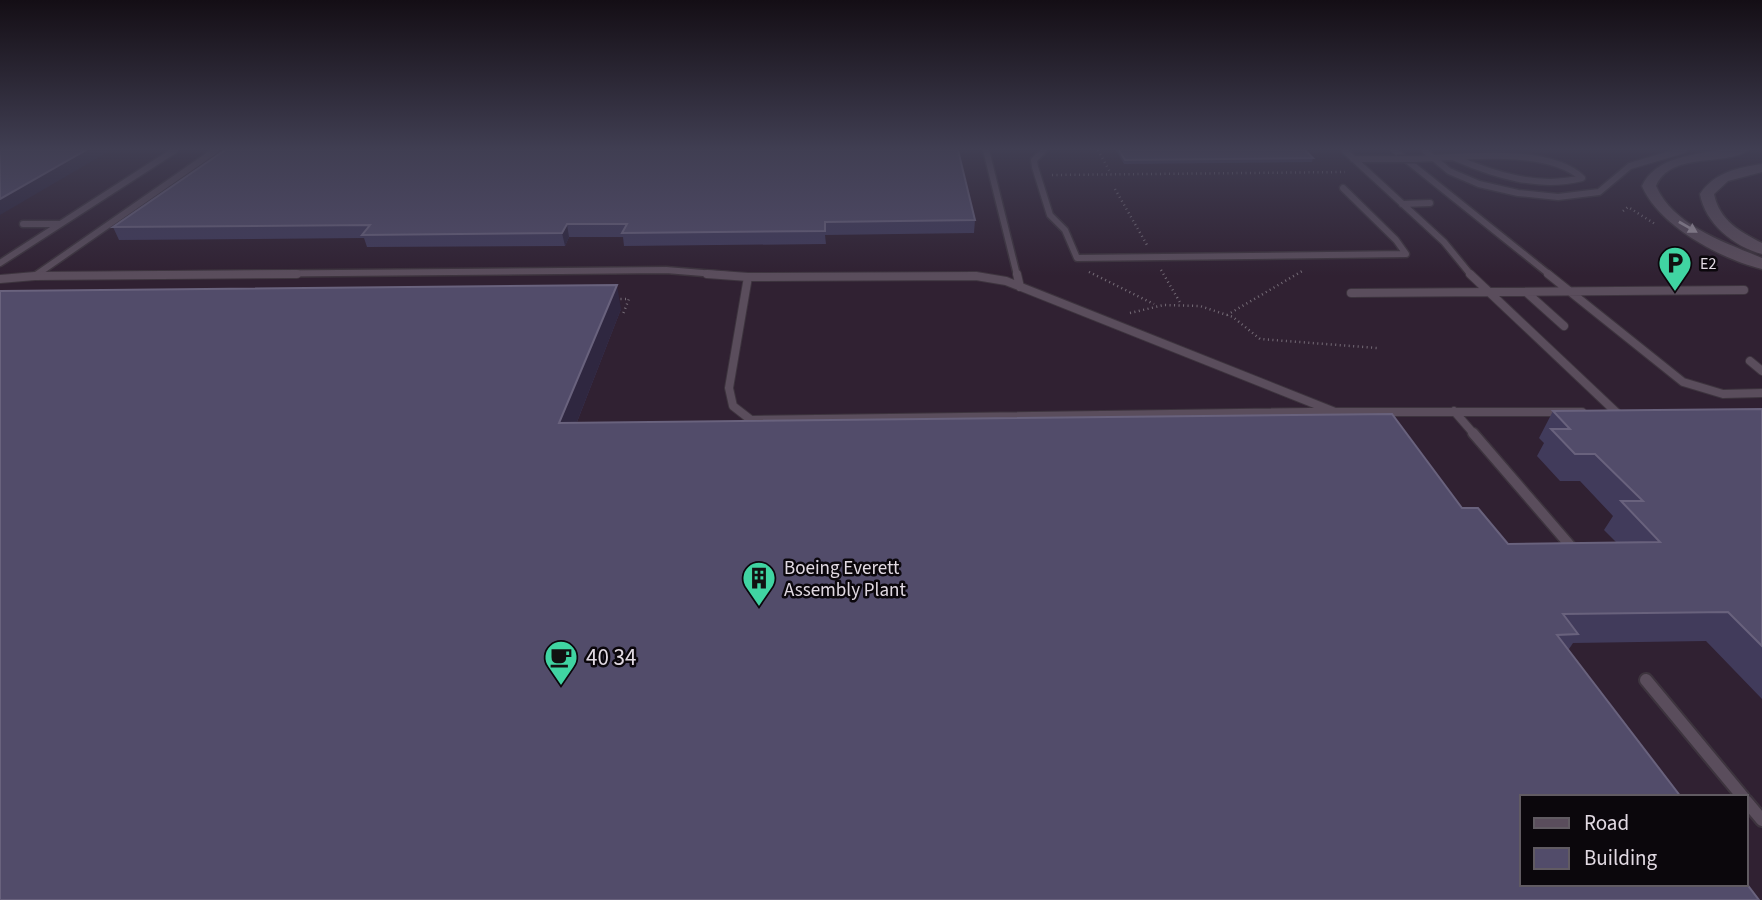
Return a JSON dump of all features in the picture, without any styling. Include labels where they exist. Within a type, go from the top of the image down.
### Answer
[{"type":"street","points":[[1651,192],[1655,202],[1674,219],[1719,245],[1762,264]]},
{"type":"street","points":[[1708,192],[1708,205],[1722,223],[1762,249]]},
{"type":"lane","points":[[0,263],[110,192]]},
{"type":"lane","points":[[35,276],[156,192]]},
{"type":"lane","points":[[996,192],[1020,286]]},
{"type":"lane","points":[[1043,192],[1050,215],[1065,230],[1077,258],[1406,254],[1396,240],[1347,192]]},
{"type":"lane","points":[[1389,192],[1444,242],[1486,292],[1617,413]]},
{"type":"lane","points":[[1446,192],[1683,382],[1723,394],[1762,393]]},
{"type":"lane","points":[[1518,192],[1571,197],[1597,192]]},
{"type":"lane","points":[[1402,204],[1430,204]]},
{"type":"lane","points":[[23,224],[61,224]]},
{"type":"lane","points":[[0,279],[35,276],[666,270],[748,277],[957,275],[995,278],[1335,412]]},
{"type":"lane","points":[[748,277],[729,388],[733,405],[751,419],[1454,411],[1594,412]]},
{"type":"lane","points":[[1351,293],[1744,290]]},
{"type":"lane","points":[[1526,292],[1564,326]]},
{"type":"lane","points":[[1750,361],[1762,371]]},
{"type":"lane","points":[[1454,411],[1584,561]]},
{"type":"lane","points":[[1605,413],[1629,414]]},
{"type":"lane","points":[[1646,680],[1741,795]]},
{"type":"lane","points":[[1748,803],[1762,820]]},
{"type":"path","points":[[1081,267],[1156,305]]},
{"type":"path","points":[[1227,315],[1309,267]]},
{"type":"path","points":[[615,299],[629,299],[623,314]]},
{"type":"path","points":[[1130,313],[1156,305],[1189,305],[1227,315],[1250,327],[1260,339],[1377,348]]},
{"type":"shaded area","name":"Boeing Everett Assembly Plant","points":[[0,192],[1762,192],[1762,900],[0,900]]},
{"type":"building","points":[[0,192],[12,192],[0,199]]},
{"type":"building","points":[[164,192],[968,192],[975,220],[825,222],[825,231],[622,233],[627,224],[567,224],[562,233],[362,235],[370,225],[113,227]]},
{"type":"building","name":"Boeing Everett Assembly Plant","points":[[617,285],[559,423],[1392,414],[1462,508],[1478,508],[1508,544],[1660,542],[1621,501],[1643,501],[1595,454],[1575,454],[1551,429],[1570,429],[1553,411],[1762,409],[1762,646],[1728,612],[1563,614],[1578,634],[1557,635],[1679,795],[1520,795],[1520,886],[1748,886],[1759,900],[0,900],[0,291]]},
{"type":"place","name":"E2","points":[[1675,293]]},
{"type":"place","name":"Boeing Everett Assembly Plant","points":[[759,608]]},
{"type":"place","name":"40 34","points":[[561,687]]}]
